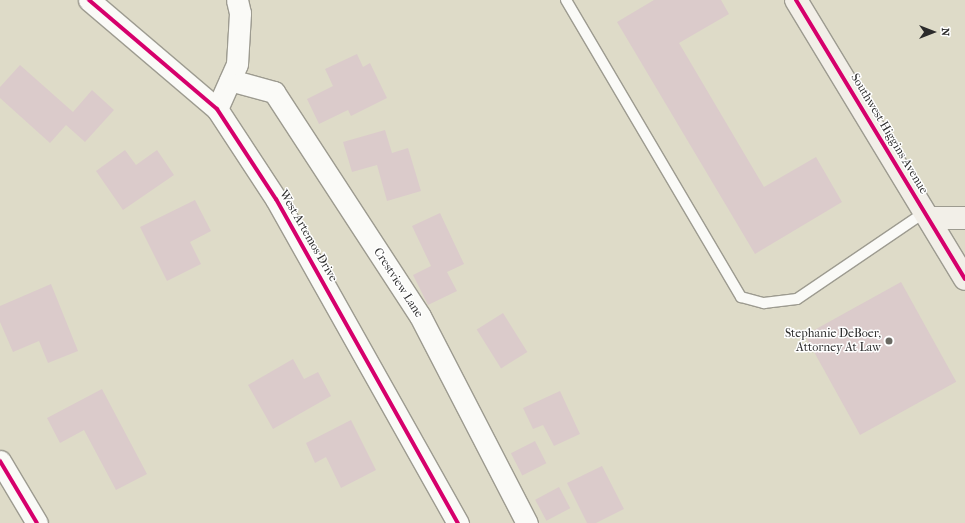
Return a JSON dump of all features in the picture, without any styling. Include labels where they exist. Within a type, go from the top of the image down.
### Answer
[{"type":"main road","name":"Southwest Higgins Avenue","points":[[796,0],[965,279]]},
{"type":"main road","points":[[927,215],[965,218]]},
{"type":"street","name":"West Artemos Drive","points":[[89,0],[217,109],[276,199],[458,523]]},
{"type":"street","points":[[217,109],[237,64],[240,13],[237,0]]},
{"type":"street","name":"Crestview Lane","points":[[230,80],[274,92],[420,316],[527,523]]},
{"type":"street","points":[[0,461],[37,523]]},
{"type":"lane","points":[[566,0],[741,298],[764,303],[796,299],[927,215]]},
{"type":"building","points":[[654,0],[721,0],[729,14],[679,43],[764,187],[816,157],[842,202],[755,254],[617,22]]},
{"type":"building","points":[[357,54],[363,67],[370,63],[387,98],[351,116],[348,110],[319,124],[307,99],[333,86],[325,69]]},
{"type":"building","points":[[20,65],[73,112],[92,90],[114,110],[85,142],[66,125],[50,143],[0,98],[0,87]]},
{"type":"building","points":[[385,130],[392,153],[408,148],[421,191],[387,201],[377,165],[352,172],[343,142]]},
{"type":"building","points":[[125,150],[136,165],[157,150],[174,175],[123,210],[96,171]]},
{"type":"building","points":[[195,200],[211,231],[190,242],[201,264],[167,281],[140,227]]},
{"type":"building","points":[[440,213],[464,264],[447,272],[457,291],[428,305],[413,275],[431,266],[412,226]]},
{"type":"building","points":[[901,282],[956,382],[860,435],[805,335]]},
{"type":"building","points":[[51,284],[78,351],[48,363],[39,341],[13,352],[0,322],[0,306]]},
{"type":"building","points":[[503,313],[527,352],[501,368],[477,329]]},
{"type":"building","points":[[293,359],[304,379],[318,372],[331,396],[273,429],[248,385]]},
{"type":"building","points":[[102,389],[147,474],[116,490],[84,430],[60,443],[47,418]]},
{"type":"building","points":[[560,391],[580,434],[554,446],[543,425],[533,429],[523,408]]},
{"type":"building","points":[[351,420],[376,470],[341,488],[326,457],[315,463],[306,443]]},
{"type":"building","points":[[535,441],[546,463],[522,476],[511,453]]},
{"type":"building","points":[[602,466],[624,509],[596,523],[587,523],[567,483]]},
{"type":"building","points":[[559,487],[570,508],[546,521],[535,500]]},
{"type":"cycle path","points":[[89,0],[217,109],[276,199],[458,523]]},
{"type":"cycle path","points":[[796,0],[965,279]]},
{"type":"cycle path","points":[[0,461],[37,523]]},
{"type":"place","name":"Stephanie DeBoer, Attorney At Law","points":[[889,341]]}]
